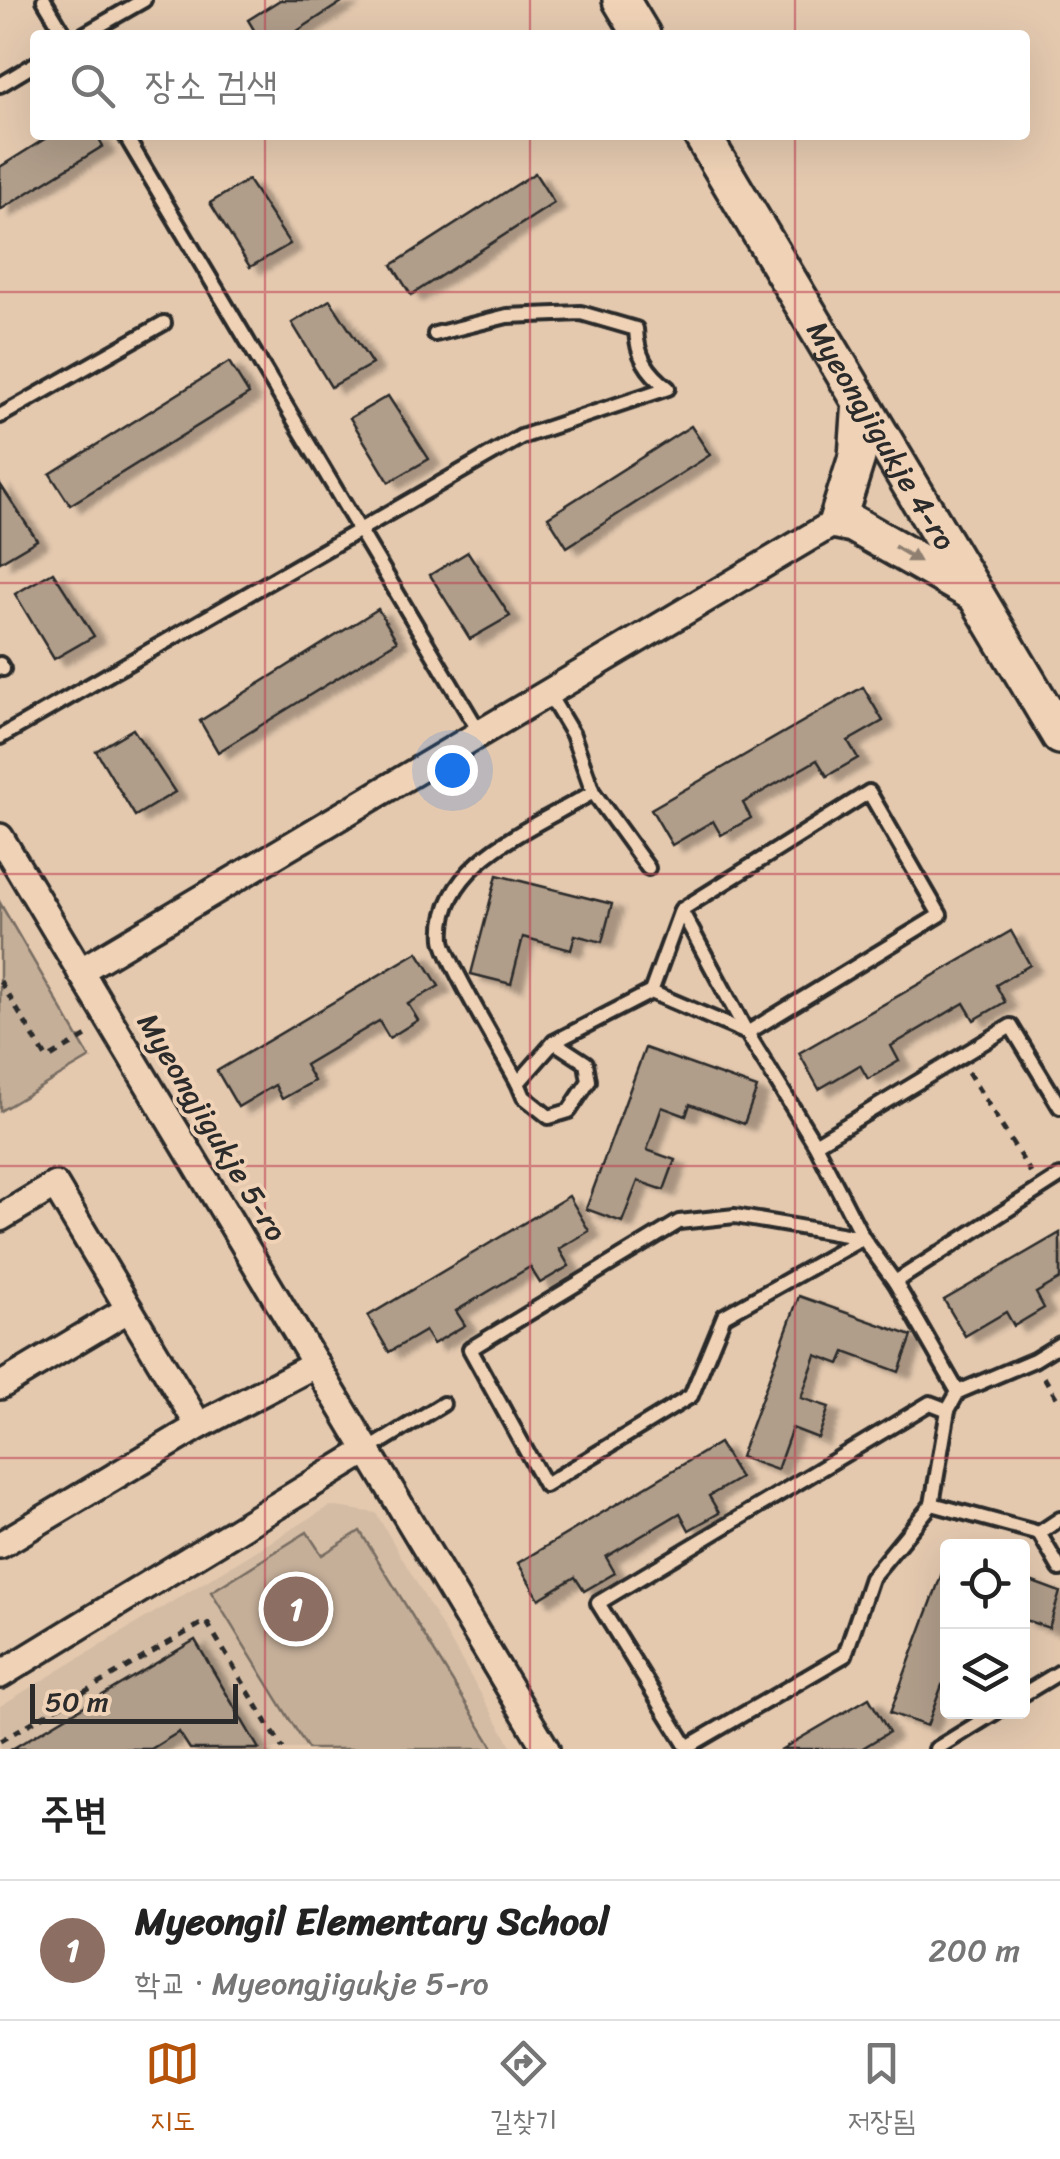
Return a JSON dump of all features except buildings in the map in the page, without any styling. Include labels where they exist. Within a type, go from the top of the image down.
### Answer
[{"type":"main road","points":[[621,0],[639,30]]},
{"type":"main road","name":"Myeongjigukje 4-ro","points":[[705,140],[1060,736]]},
{"type":"main road","points":[[860,402],[858,458],[837,521],[867,531],[975,594]]},
{"type":"street","points":[[80,971],[837,521]]},
{"type":"street","name":"Myeongjigukje 5-ro","points":[[0,837],[546,1749]]},
{"type":"street","points":[[0,1218],[55,1185],[199,1426]]},
{"type":"street","points":[[1,1384],[130,1310]]},
{"type":"street","points":[[0,1545],[199,1426],[316,1364]]},
{"type":"street","points":[[0,1676],[368,1450]]},
{"type":"lane","points":[[44,0],[62,30]]},
{"type":"lane","points":[[92,30],[144,0]]},
{"type":"lane","points":[[0,84],[30,67]]},
{"type":"lane","points":[[128,140],[480,734]]},
{"type":"lane","points":[[0,737],[521,437],[668,388],[652,376],[637,350],[636,329],[581,313],[507,316],[435,334]]},
{"type":"lane","points":[[0,416],[164,323]]},
{"type":"lane","points":[[548,693],[573,735],[593,792],[648,868]]},
{"type":"lane","points":[[554,1042],[586,1063],[589,1081],[569,1111],[549,1117],[524,1097],[442,942],[447,902],[464,874],[488,853],[593,792]]},
{"type":"lane","points":[[518,1082],[554,1042],[651,992],[681,910],[870,792],[940,915],[747,1033]]},
{"type":"lane","points":[[681,910],[747,1033],[815,1144],[862,1238],[895,1282],[958,1392]]},
{"type":"lane","points":[[651,992],[747,1033]]},
{"type":"lane","points":[[815,1144],[1011,1026],[1060,1107]]},
{"type":"lane","points":[[895,1282],[1060,1176]]},
{"type":"lane","points":[[734,1216],[862,1238],[724,1316],[691,1396],[545,1485],[470,1349],[679,1222],[734,1216]]},
{"type":"lane","points":[[948,1410],[930,1403],[598,1602],[687,1747],[844,1655],[871,1578],[932,1504],[948,1410],[958,1392],[1034,1360],[1060,1344]]},
{"type":"lane","points":[[368,1450],[443,1404]]},
{"type":"lane","points":[[932,1504],[1039,1534],[1060,1569]]},
{"type":"lane","points":[[1039,1534],[1060,1519]]},
{"type":"lane","points":[[1030,1691],[1060,1672]]},
{"type":"lane","points":[[936,1749],[985,1719]]},
{"type":"path","points":[[0,981],[47,1059],[88,1035]]},
{"type":"path","points":[[959,1059],[1041,1188]]},
{"type":"path","points":[[1034,1360],[1060,1404]]},
{"type":"path","points":[[0,1741],[206,1621],[282,1749]]},
{"type":"shaded area","points":[[0,903],[90,1058],[0,1111]]},
{"type":"shaded area","points":[[330,1506],[376,1513],[513,1749],[0,1749],[0,1706]]},
{"type":"shaded area","points":[[360,1531],[494,1749],[308,1749],[211,1592],[307,1532],[322,1555]]},
{"type":"place","name":"Myeongil Elementary School","points":[[296,1609]]}]
